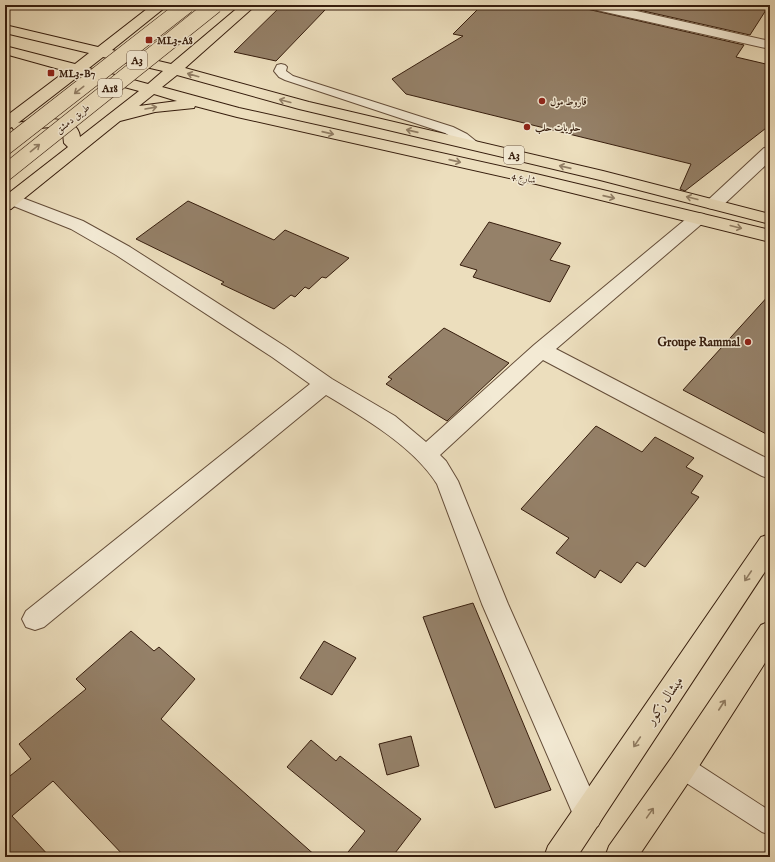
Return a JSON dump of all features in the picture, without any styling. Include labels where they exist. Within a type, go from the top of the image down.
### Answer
[{"type":"main road","points":[[5,125],[162,5]]},
{"type":"main road","points":[[162,5],[159,19],[168,28],[177,30],[193,31],[233,18]]},
{"type":"main road","name":"طريق دمشق","points":[[5,147],[187,5]]},
{"type":"main road","name":"طريق دمشق","points":[[5,173],[215,5]]},
{"type":"main road","points":[[9,202],[151,89],[249,5]]},
{"type":"main road","points":[[32,35],[70,37],[98,35],[119,31],[145,18]]},
{"type":"main road","name":"A3","points":[[5,29],[101,51],[173,69],[258,93],[770,219]]},
{"type":"main road","points":[[219,31],[207,47],[203,60],[205,64],[216,74],[258,93]]},
{"type":"main road","points":[[7,50],[35,64],[46,76],[44,96]]},
{"type":"main road","name":"A3","points":[[7,50],[237,112]]},
{"type":"main road","points":[[102,127],[132,113],[169,106],[189,106],[237,112]]},
{"type":"main road","name":"شارع 4","points":[[237,112],[536,179],[770,236]]},
{"type":"main road","points":[[5,131],[44,122],[62,126],[68,129],[72,134],[73,140],[63,159]]},
{"type":"main road","name":"ميشال زكور","points":[[560,857],[770,544]]},
{"type":"main road","points":[[630,851],[682,767],[770,634]]},
{"type":"street","points":[[592,5],[770,45]]},
{"type":"street","points":[[714,204],[770,152]]},
{"type":"street","points":[[9,202],[77,225],[123,251],[279,352],[325,384],[387,422],[426,454],[438,467],[447,481],[495,604],[588,816]]},
{"type":"street","points":[[426,454],[541,350],[698,218]]},
{"type":"street","points":[[541,350],[770,470]]},
{"type":"street","points":[[35,619],[325,384]]},
{"type":"lane","points":[[281,67],[280,71],[289,78],[449,130],[476,146]]},
{"type":"lane","points":[[682,767],[770,824]]},
{"type":"building","points":[[282,5],[300,5],[325,10],[276,61],[234,52]]},
{"type":"building","points":[[482,5],[584,5],[587,9],[744,45],[736,57],[770,65],[770,125],[685,191],[680,189],[691,164],[406,94],[392,79],[463,36],[453,34]]},
{"type":"building","points":[[617,5],[745,5],[766,10],[750,35]]},
{"type":"building","points":[[188,201],[274,240],[285,230],[349,258],[326,278],[322,277],[309,289],[305,287],[295,297],[291,295],[274,309],[221,284],[224,282],[136,239]]},
{"type":"building","points":[[489,222],[561,243],[550,260],[570,266],[550,302],[473,277],[477,270],[460,265]]},
{"type":"building","name":"Groupe Rammal","points":[[770,294],[770,436],[683,390]]},
{"type":"building","points":[[444,328],[509,363],[447,421],[386,384],[392,379],[388,377]]},
{"type":"building","points":[[596,426],[642,452],[655,437],[694,458],[686,467],[703,476],[691,493],[699,497],[645,567],[637,562],[621,583],[600,570],[595,578],[556,553],[569,538],[521,509]]},
{"type":"building","points":[[473,603],[551,790],[495,808],[423,617]]},
{"type":"building","points":[[131,631],[154,651],[159,647],[195,679],[161,719],[317,857],[125,857],[53,781],[12,816],[50,857],[5,857],[5,780],[31,759],[19,744],[86,689],[76,679]]},
{"type":"building","points":[[324,641],[356,658],[332,695],[300,678]]},
{"type":"building","points":[[411,736],[419,766],[387,775],[379,744]]},
{"type":"building","points":[[311,740],[336,761],[340,756],[421,819],[392,857],[344,857],[365,831],[287,767]]},
{"type":"place","name":"ML3-A8","points":[[149,40]]},
{"type":"place","name":"ML3-B7","points":[[51,73]]},
{"type":"place","name":"قاروط مول","points":[[542,101]]},
{"type":"place","name":"حلويات حلب","points":[[527,127]]},
{"type":"place","name":"Groupe Rammal","points":[[748,342]]}]
